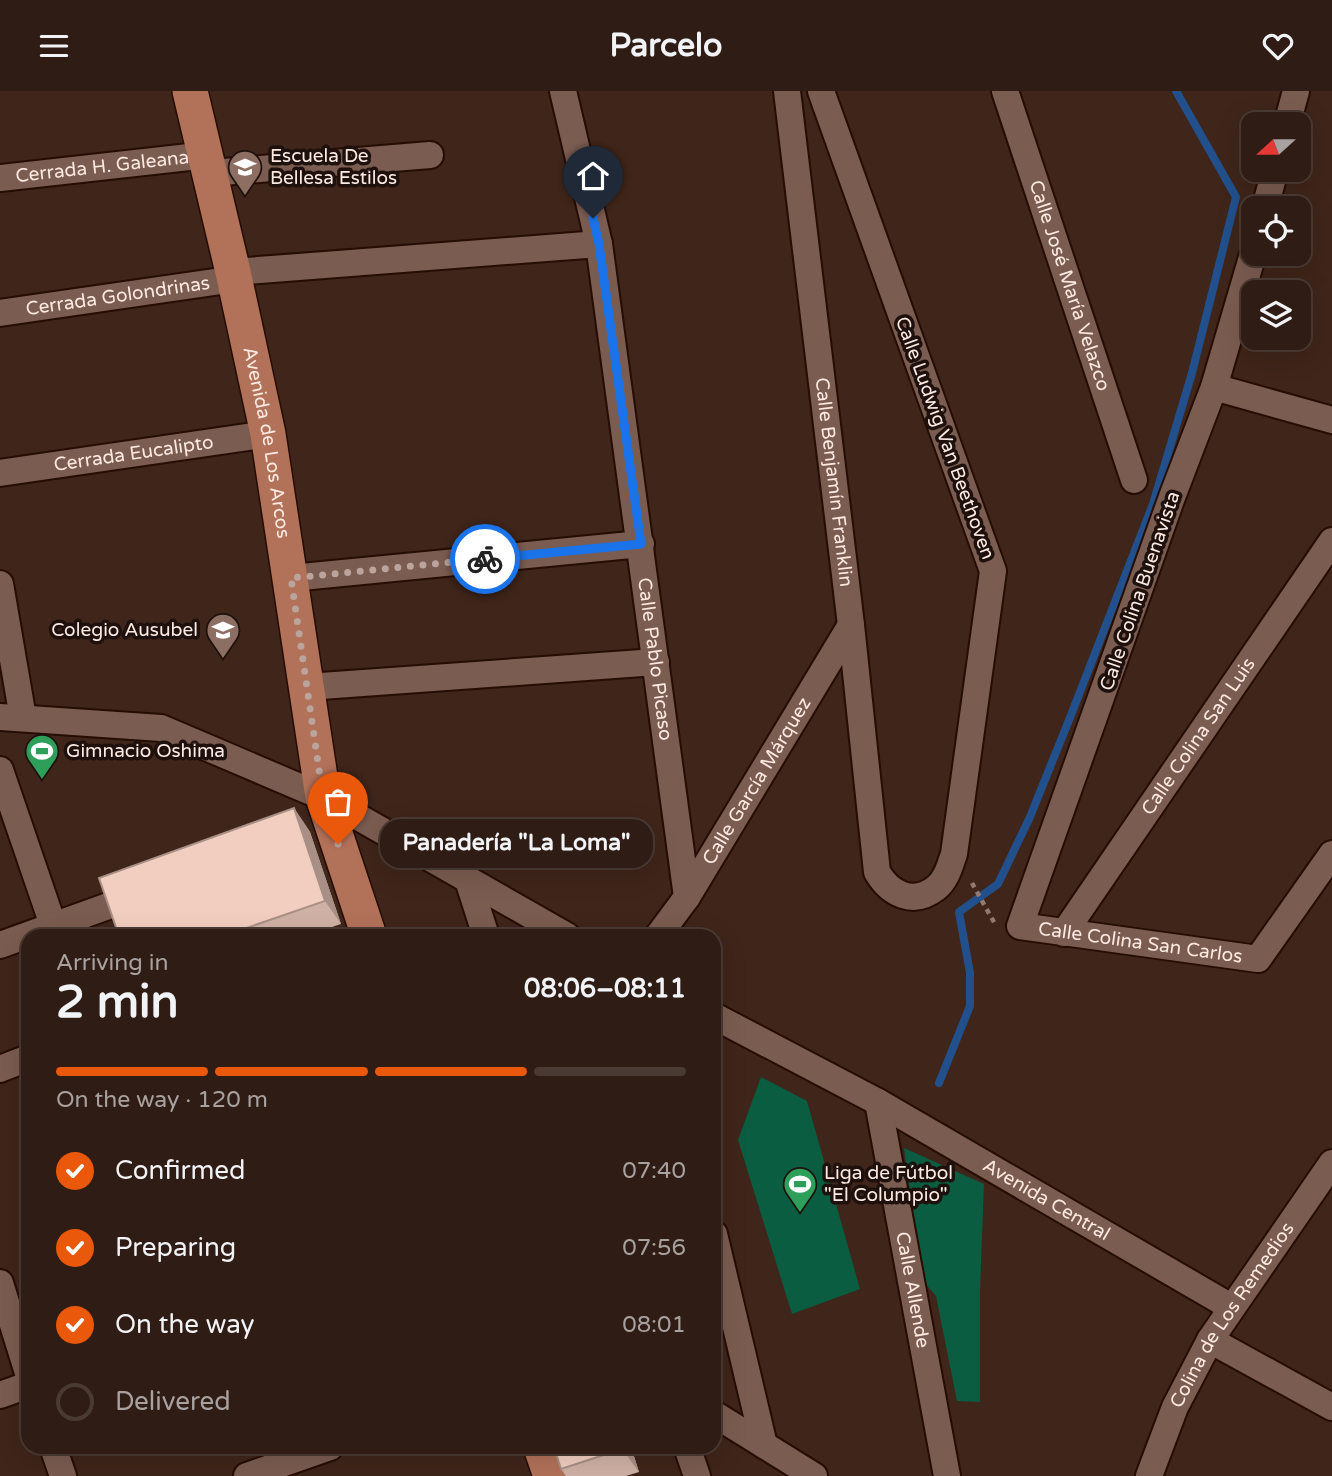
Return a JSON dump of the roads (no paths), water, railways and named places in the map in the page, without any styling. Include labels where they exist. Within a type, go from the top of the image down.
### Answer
[{"type":"main road","name":"Avenida de Los Arcos","points":[[190,91],[209,164],[268,434],[323,797],[367,929]]},
{"type":"main road","points":[[543,1454],[551,1476]]},
{"type":"street","name":"Calle Pablo Picaso","points":[[562,91],[599,244],[687,897]]},
{"type":"street","name":"Calle Benjamín Franklin","points":[[787,91],[851,625],[877,872]]},
{"type":"street","name":"Calle Ludwig Van Beethoven","points":[[821,91],[993,571],[954,854],[947,874],[936,888],[915,896],[897,894],[885,885],[877,872]]},
{"type":"street","name":"Calle José María Velazco","points":[[1005,91],[1134,480]]},
{"type":"street","points":[[1290,112],[1296,91]]},
{"type":"street","name":"Cerrada H. Galeana","points":[[0,178],[209,164],[430,155]]},
{"type":"street","name":"Cerrada Golondrinas","points":[[0,313],[234,276],[599,244]]},
{"type":"street","name":"Calle Colina Buenavista","points":[[1020,926],[1172,497],[1214,387],[1249,266]]},
{"type":"street","points":[[1214,387],[1332,420]]},
{"type":"street","name":"Cerrada Eucalipto","points":[[0,473],[268,434]]},
{"type":"street","name":"Calle Colina San Luis","points":[[1064,933],[1332,541]]},
{"type":"street","points":[[291,578],[641,544]]},
{"type":"street","points":[[0,584],[11,717],[161,728],[323,797],[555,929]]},
{"type":"street","name":"Calle García Márquez","points":[[663,929],[687,897],[851,625]]},
{"type":"street","points":[[307,687],[656,662]]},
{"type":"street","points":[[0,770],[53,925]]},
{"type":"street","name":"Calle Colina San Carlos","points":[[1020,926],[1258,959],[1332,854]]},
{"type":"street","points":[[468,880],[484,929]]},
{"type":"street","points":[[42,929],[111,905]]},
{"type":"street","points":[[0,945],[21,937]]},
{"type":"street","name":"Avenida Central","points":[[721,1020],[878,1102],[1231,1307]]},
{"type":"street","points":[[0,1069],[21,1061]]},
{"type":"street","name":"Calle Allende","points":[[878,1102],[947,1476]]},
{"type":"street","name":"Colina de Los Remedios","points":[[1149,1476],[1175,1407],[1210,1340],[1332,1163]]},
{"type":"street","points":[[721,1264],[764,1445]]},
{"type":"street","points":[[0,1283],[21,1350]]},
{"type":"street","points":[[1210,1340],[1332,1407]]},
{"type":"street","points":[[0,1395],[21,1388]]},
{"type":"street","points":[[721,1417],[807,1474]]},
{"type":"street","points":[[55,1454],[63,1476]]},
{"type":"street","points":[[247,1476],[310,1454]]},
{"type":"street","points":[[689,1454],[697,1476]]},
{"type":"waterway","points":[[939,1083],[970,1006],[970,973],[959,912],[998,884],[1030,817],[1153,504],[1192,373],[1236,197],[1176,91]]},
{"type":"place","name":"Escuela De Bellesa Estilos","points":[[245,197]]},
{"type":"place","name":"Colegio Ausubel","points":[[223,660]]},
{"type":"place","name":"Gimnacio Oshima","points":[[42,781]]},
{"type":"place","name":"Panadería \"La Loma\"","points":[[338,844]]},
{"type":"place","name":"Liga de Fútbol \"El Columpio\"","points":[[800,1214]]}]
